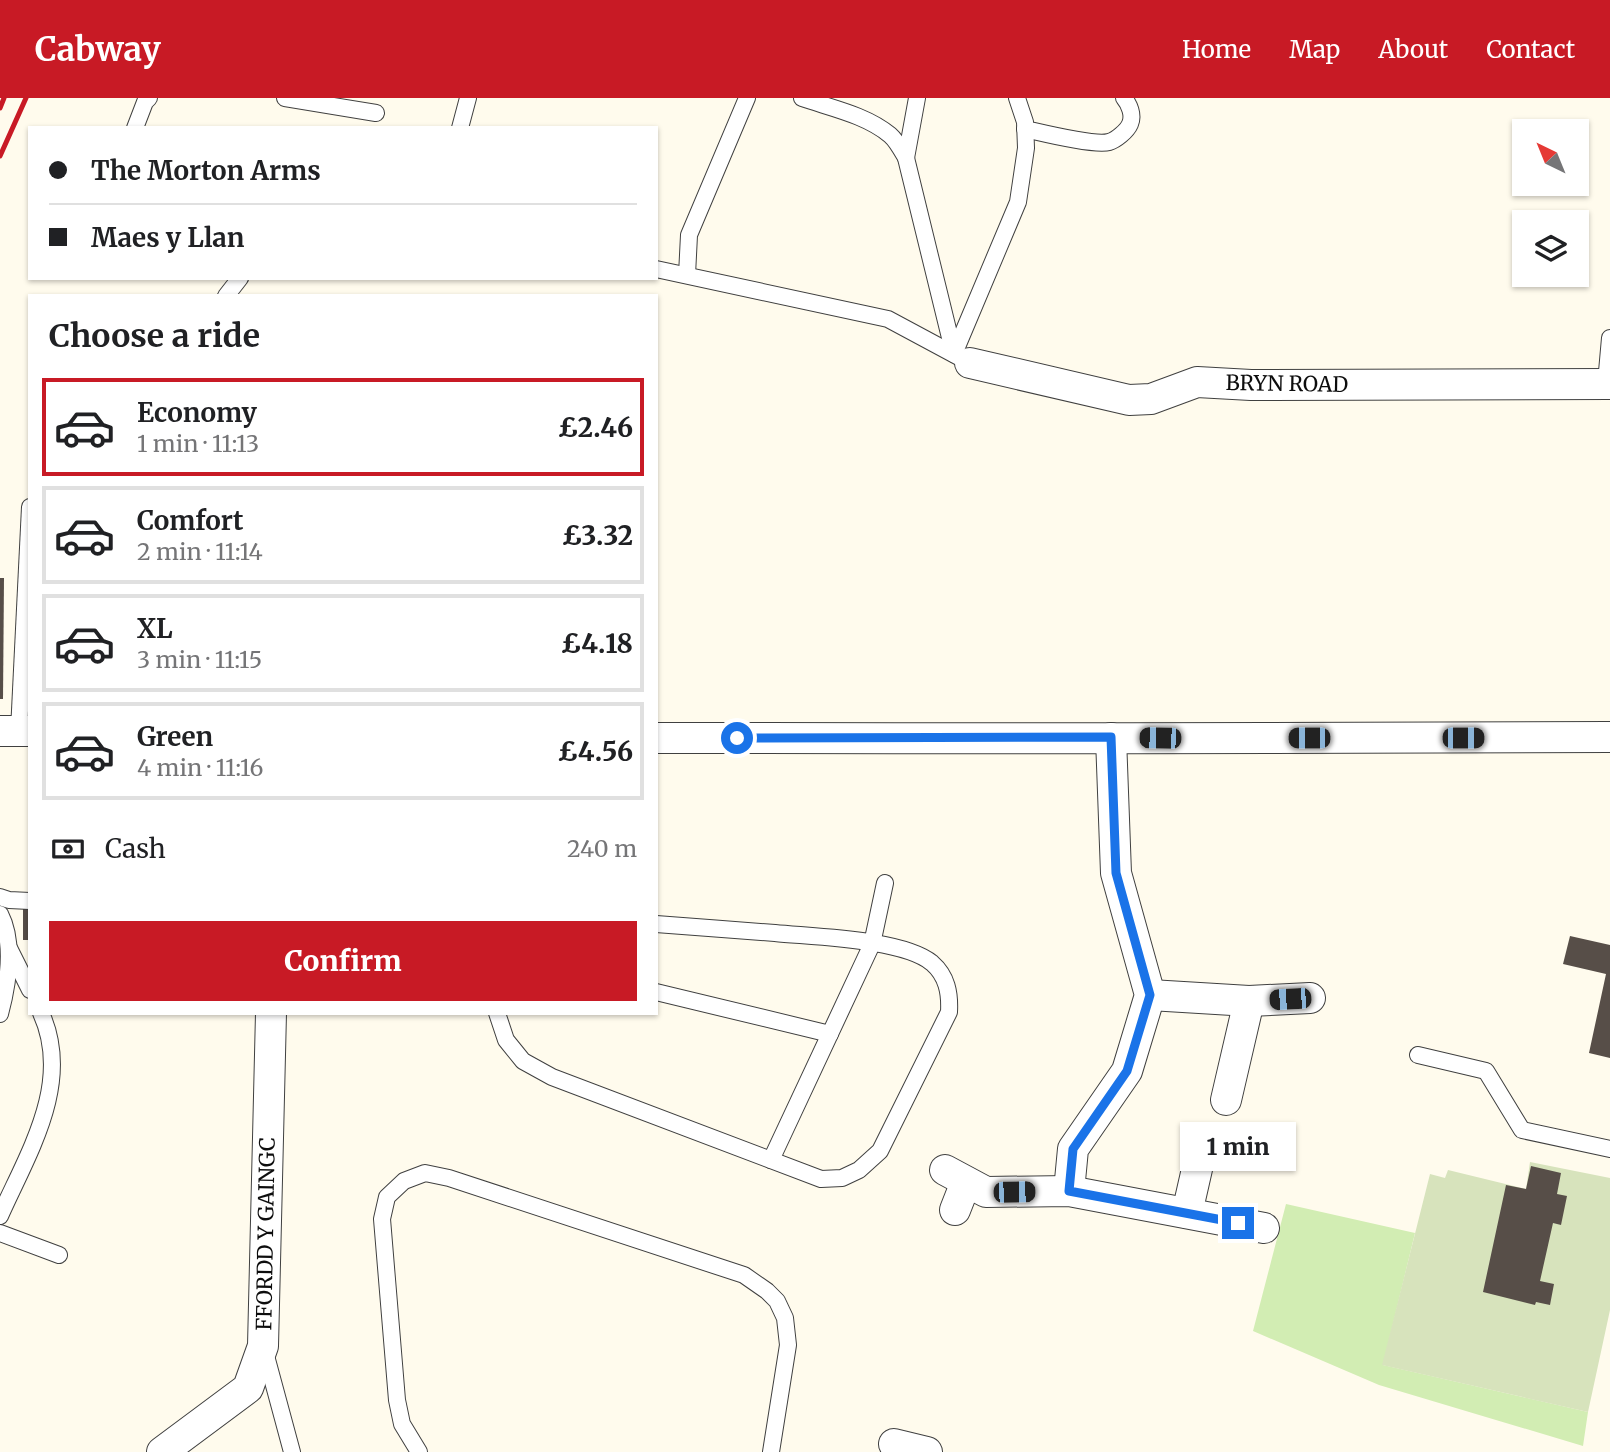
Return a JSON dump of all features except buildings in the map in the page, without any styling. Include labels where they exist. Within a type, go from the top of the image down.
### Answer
[{"type":"street","name":"BRYN ROAD","points":[[962,358],[1129,400],[1151,399],[1197,382],[1251,385],[1608,383]]},
{"type":"street","points":[[1069,1191],[1073,1149],[1127,1071],[1150,995],[1116,873],[1111,737]]},
{"type":"street","points":[[658,738],[1610,737]]},
{"type":"street","points":[[1150,995],[1249,1001],[1310,998]]},
{"type":"street","points":[[1226,1100],[1249,1001]]},
{"type":"street","name":"FFORDD Y GAINGC","points":[[162,1452],[248,1388],[263,1346],[271,1015]]},
{"type":"street","points":[[1187,1213],[1202,1147]]},
{"type":"street","points":[[955,1210],[956,1176],[986,1192],[1069,1191],[1264,1228]]},
{"type":"street","points":[[894,1444],[928,1452]]},
{"type":"lane","points":[[136,126],[149,98]]},
{"type":"lane","points":[[285,98],[376,113]]},
{"type":"lane","points":[[461,126],[468,98]]},
{"type":"lane","points":[[687,275],[689,235],[747,98]]},
{"type":"lane","points":[[802,98],[855,116],[893,136],[906,158],[962,358]]},
{"type":"lane","points":[[906,158],[917,98]]},
{"type":"lane","points":[[962,358],[1018,202],[1026,148],[1026,122],[1017,98]]},
{"type":"lane","points":[[1026,130],[1096,143],[1109,142],[1121,135],[1130,124],[1131,112],[1124,98]]},
{"type":"lane","points":[[658,269],[888,319],[962,358]]},
{"type":"lane","points":[[228,294],[238,280]]},
{"type":"lane","points":[[1608,383],[1610,338]]},
{"type":"lane","points":[[16,731],[27,636],[28,593]]},
{"type":"lane","points":[[771,1160],[872,944],[885,883]]},
{"type":"lane","points":[[0,897],[28,901]]},
{"type":"lane","points":[[0,914],[8,946],[6,991],[0,1014]]},
{"type":"lane","points":[[498,1015],[506,1040],[523,1061],[552,1077],[821,1179],[842,1178],[859,1170],[880,1151],[949,1012],[950,996],[943,974],[930,962],[910,952],[872,944],[843,939],[658,924]]},
{"type":"lane","points":[[8,946],[28,986]]},
{"type":"lane","points":[[658,992],[830,1034]]},
{"type":"lane","points":[[0,1216],[43,1121],[51,1089],[52,1053],[42,1015]]},
{"type":"lane","points":[[1418,1055],[1486,1071],[1522,1130],[1610,1149]]},
{"type":"lane","points":[[419,1452],[402,1424],[397,1400],[382,1219],[387,1197],[404,1181],[425,1173],[449,1178],[744,1275],[767,1291],[777,1301],[785,1318],[788,1345],[771,1452]]},
{"type":"lane","points":[[0,1233],[59,1255]]},
{"type":"lane","points":[[263,1346],[292,1452]]},
{"type":"green space","points":[[1530,1162],[1610,1178],[1610,1310],[1588,1412],[1382,1365],[1430,1174],[1445,1178],[1448,1170],[1526,1189]]},
{"type":"green space","points":[[1286,1204],[1415,1233],[1383,1365],[1588,1412],[1583,1446],[1379,1385],[1253,1331]]},
{"type":"railway","points":[[0,108],[4,98]]},
{"type":"railway","points":[[0,156],[26,98]]},
{"type":"route","points":[[737,738],[1111,737],[1116,873],[1150,995],[1127,1071],[1073,1149],[1069,1191],[1238,1223]]}]
